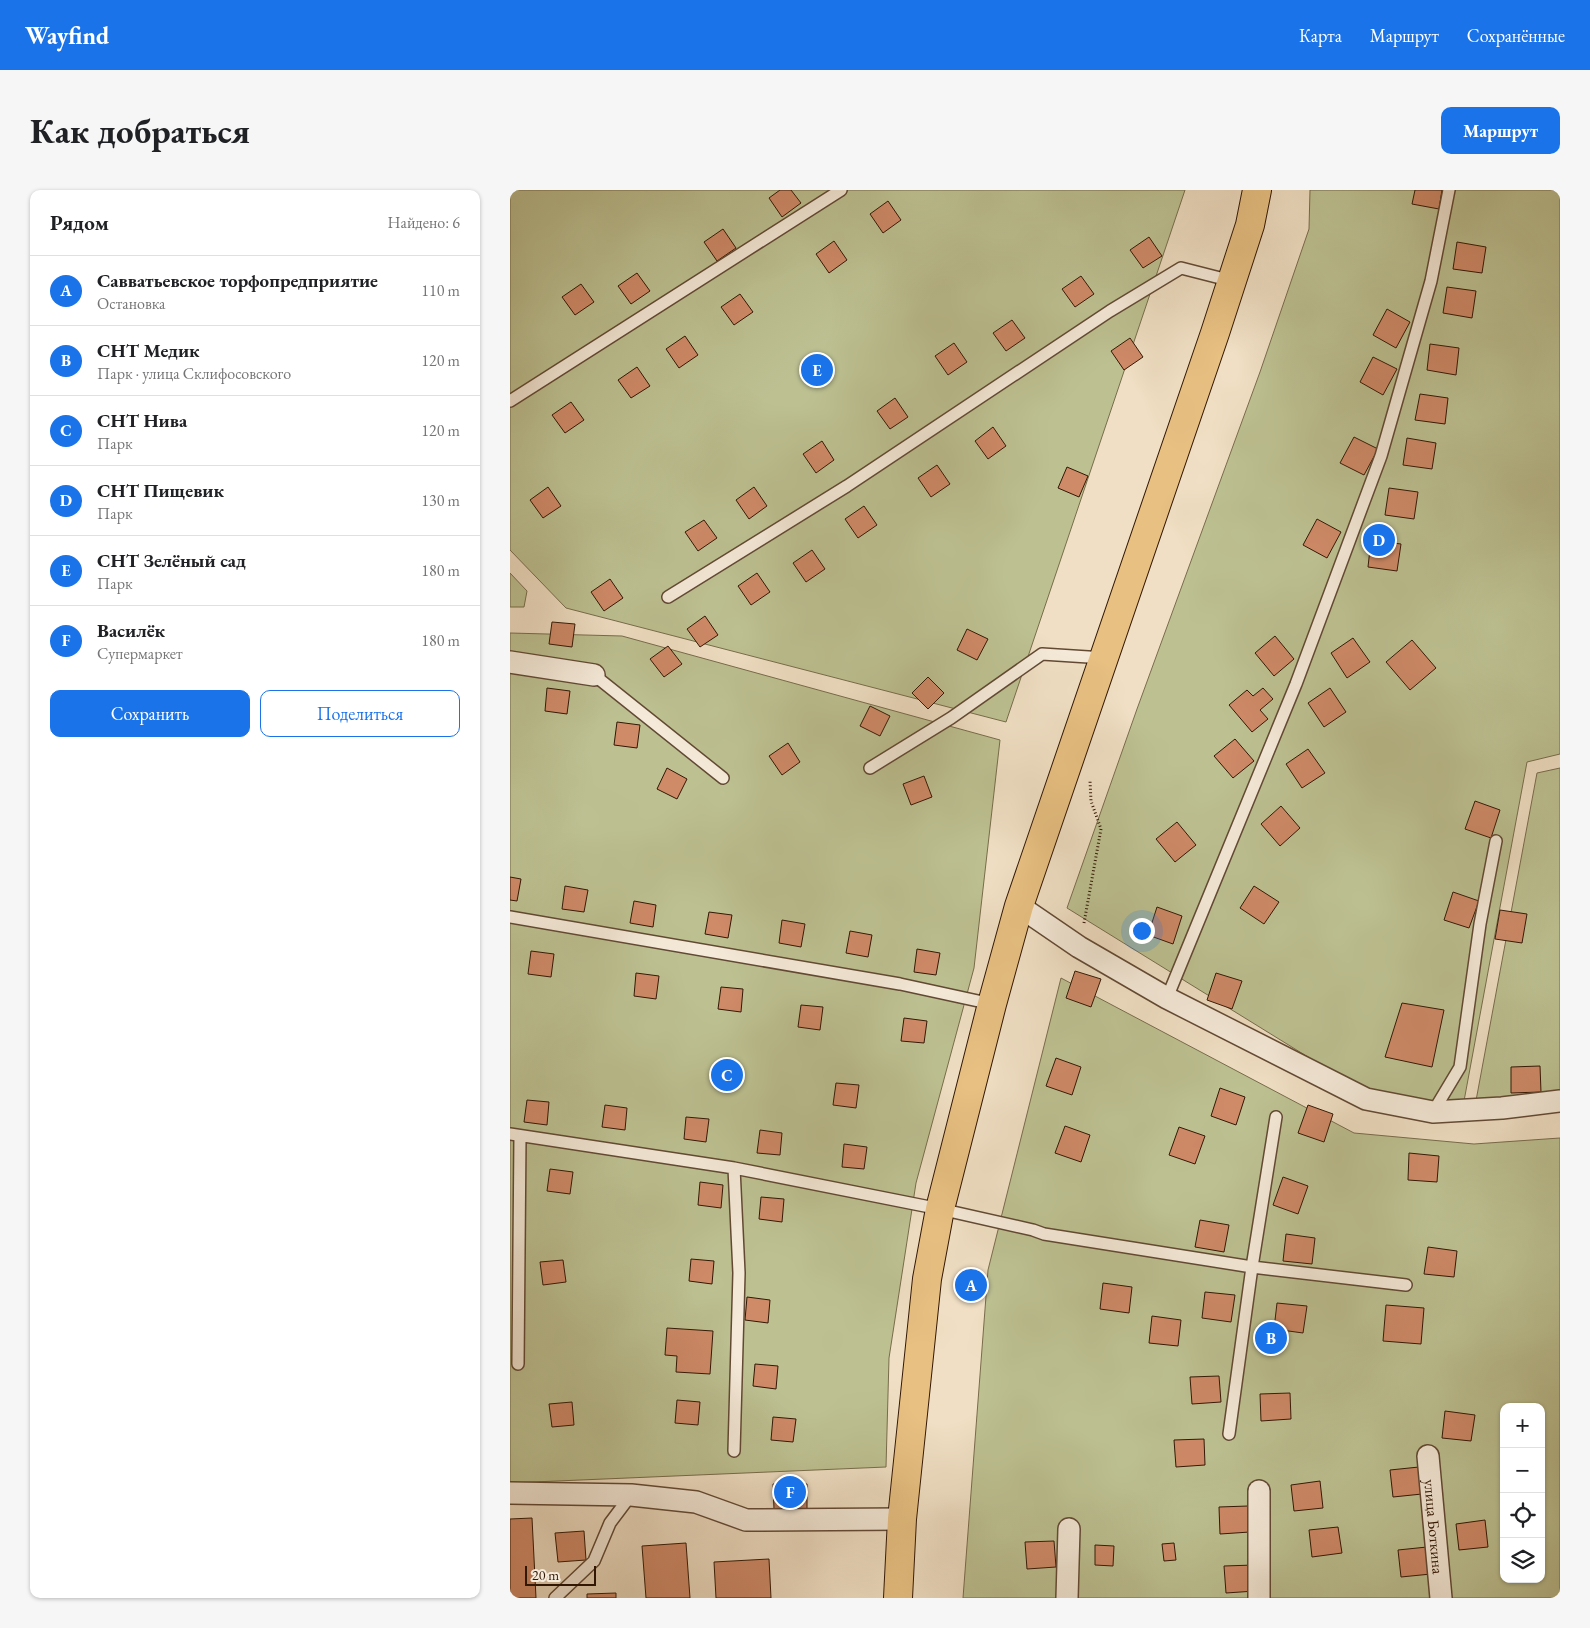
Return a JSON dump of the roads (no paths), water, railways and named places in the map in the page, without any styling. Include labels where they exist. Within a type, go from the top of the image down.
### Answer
[{"type":"main road","points":[[898,1598],[902,1519],[927,1279],[940,1209],[992,1004],[1019,906],[1232,281],[1250,225],[1257,190]]},
{"type":"street","points":[[510,662],[594,675]]},
{"type":"street","points":[[1019,906],[1079,947],[1167,998],[1366,1099],[1433,1112],[1502,1108],[1560,1101]]},
{"type":"street","name":"улица Боткина","points":[[1428,1456],[1441,1598]]},
{"type":"street","points":[[1259,1491],[1259,1598]]},
{"type":"street","points":[[510,1493],[631,1495],[696,1502],[746,1520],[902,1519]]},
{"type":"street","points":[[1067,1598],[1069,1529]]},
{"type":"lane","points":[[510,401],[841,190]]},
{"type":"lane","points":[[1167,998],[1296,684],[1381,456],[1431,281],[1449,190]]},
{"type":"lane","points":[[668,597],[847,486],[1110,311],[1181,268],[1232,281]]},
{"type":"lane","points":[[870,768],[951,718],[1042,654],[1104,658]]},
{"type":"lane","points":[[594,675],[723,778]]},
{"type":"lane","points":[[1433,1112],[1460,1067],[1480,924],[1496,841]]},
{"type":"lane","points":[[510,917],[900,984],[992,1004]]},
{"type":"lane","points":[[1229,1434],[1252,1267],[1276,1117]]},
{"type":"lane","points":[[518,1364],[515,1135],[734,1168],[940,1209],[1044,1234],[1252,1267],[1406,1285]]},
{"type":"lane","points":[[734,1168],[739,1273],[734,1451]]},
{"type":"lane","points":[[555,1598],[594,1561],[610,1523],[631,1495]]},
{"type":"place","name":"СНТ Зелёный сад","points":[[817,370]]},
{"type":"place","name":"СНТ Пищевик","points":[[1379,540]]},
{"type":"place","name":"СНТ Нива","points":[[727,1075]]},
{"type":"place","name":"Савватьевское торфопредприятие","points":[[971,1285]]},
{"type":"place","name":"СНТ Медик","points":[[1271,1338]]},
{"type":"place","name":"Василёк","points":[[790,1492]]}]
